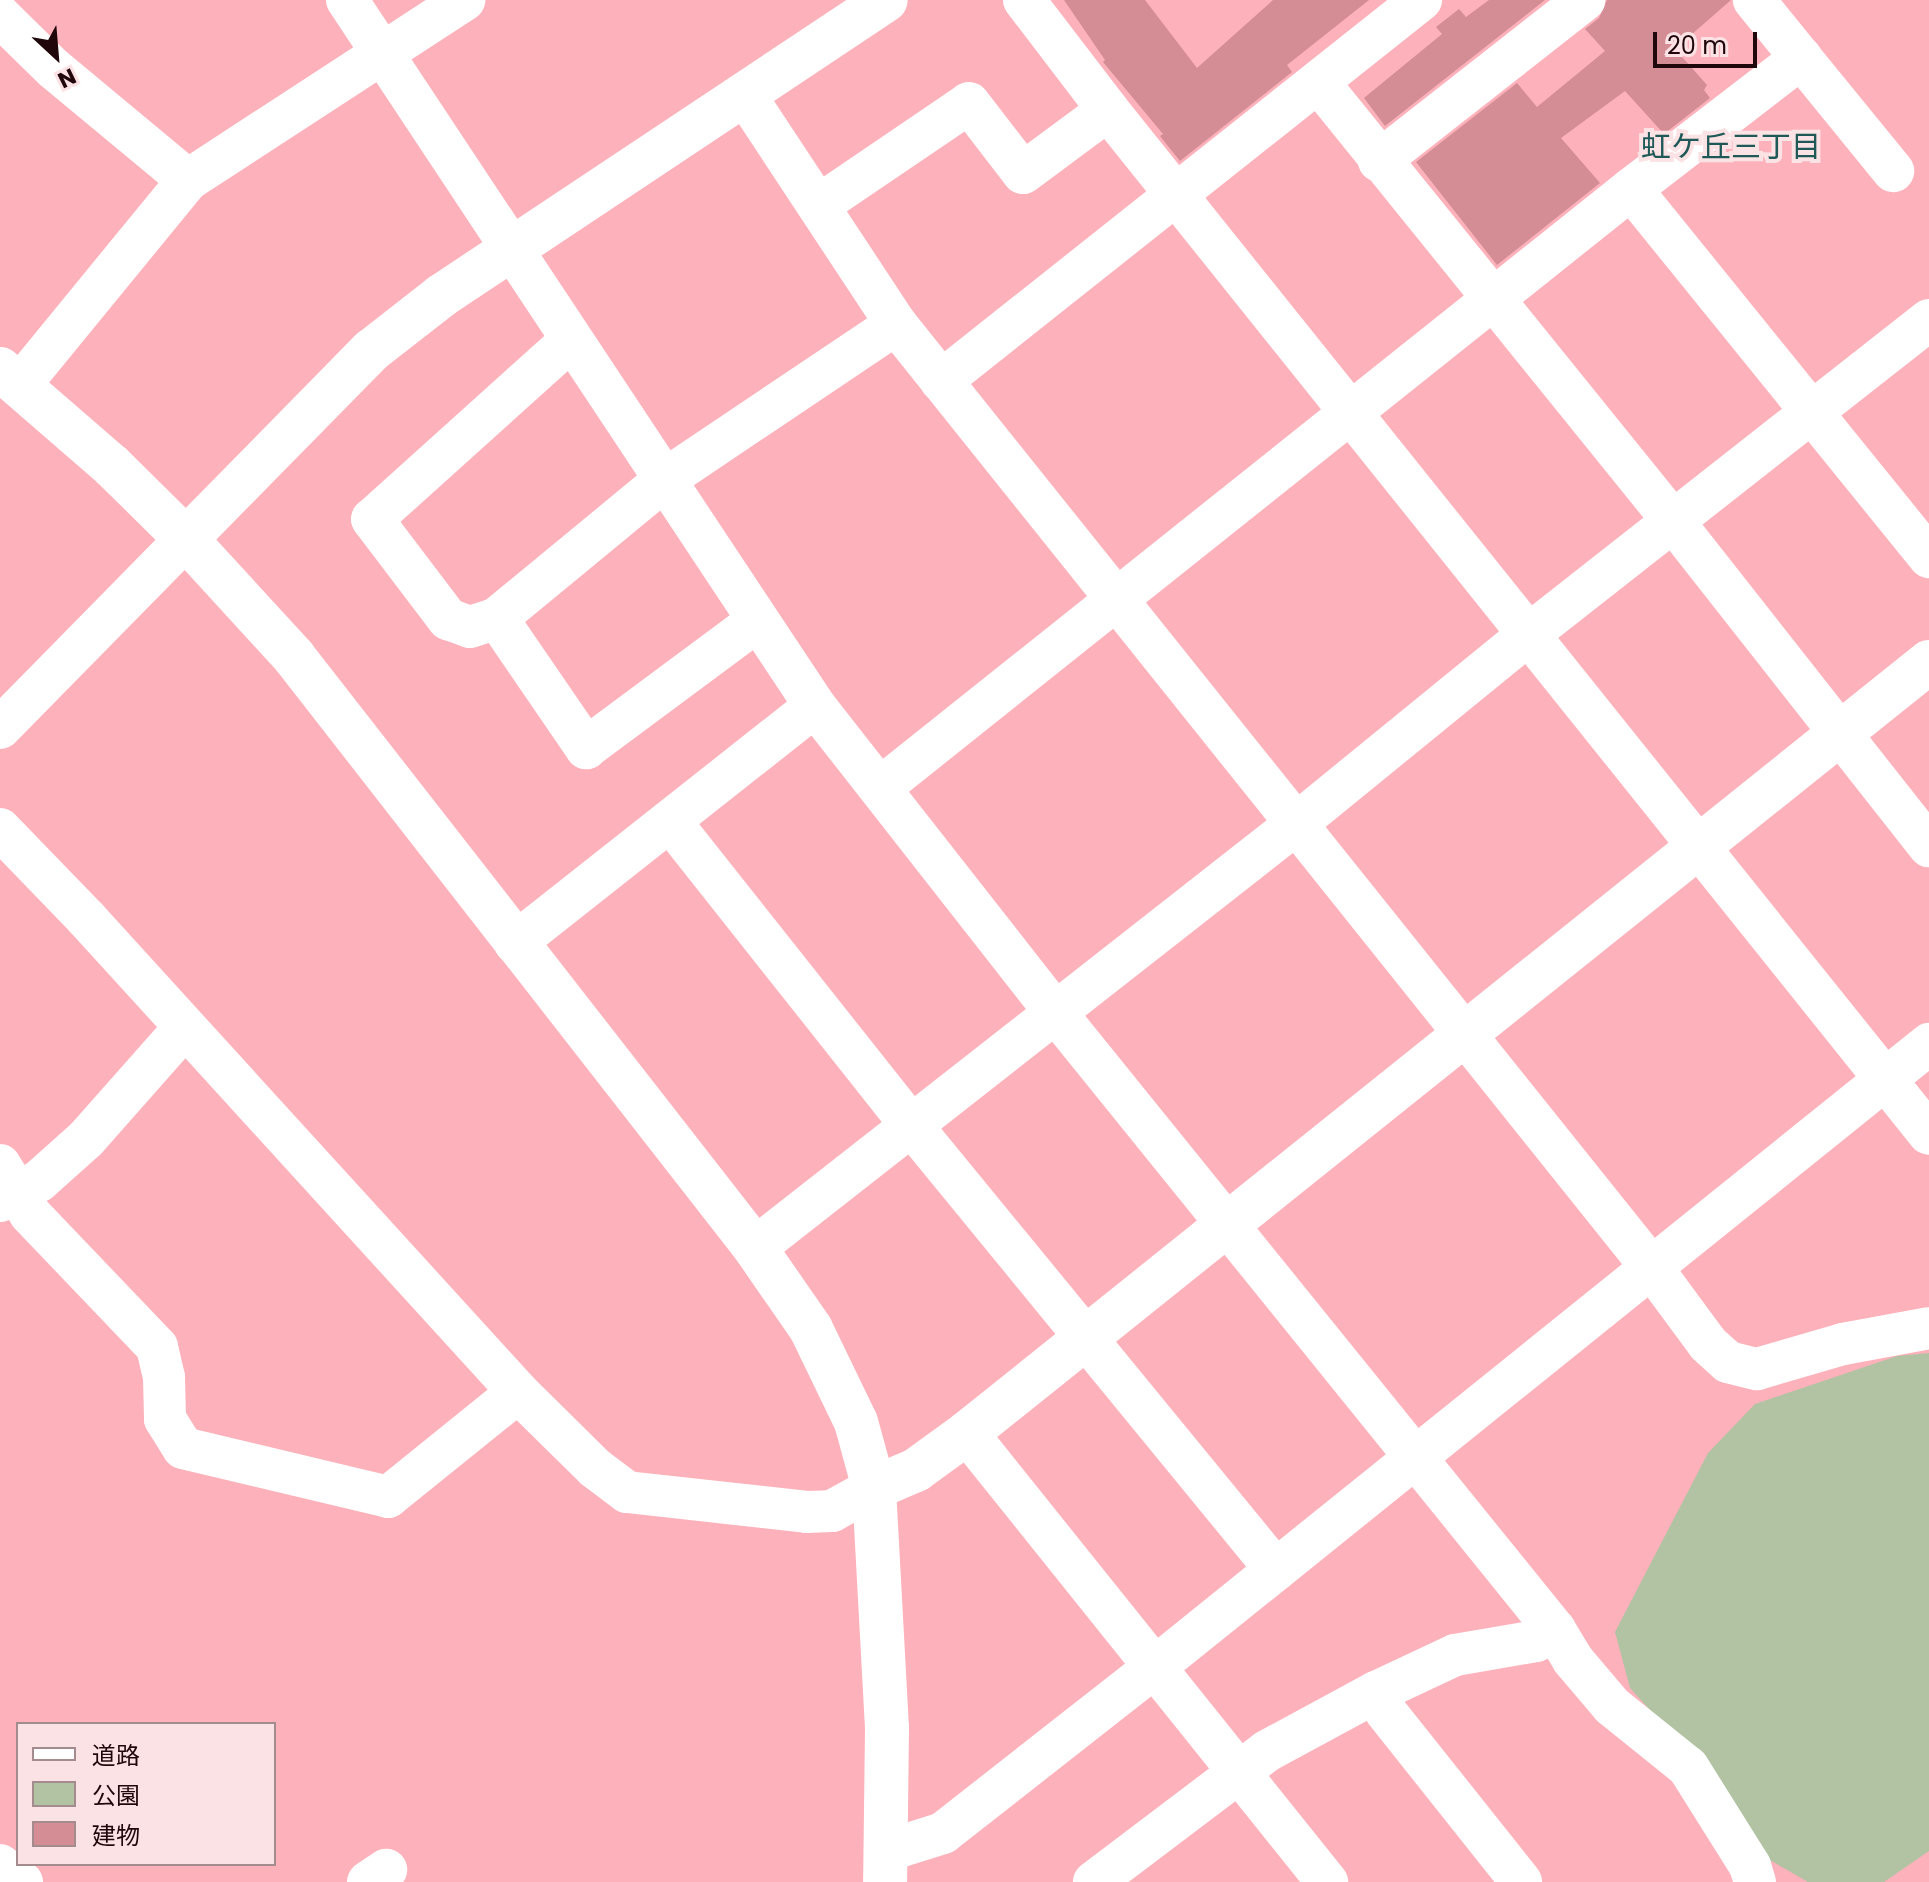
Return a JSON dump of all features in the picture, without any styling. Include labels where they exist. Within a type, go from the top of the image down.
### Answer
[{"type":"street","points":[[347,0],[570,341],[667,478],[815,706],[1056,1013],[1418,1456],[1555,1630],[1573,1660],[1612,1706],[1688,1767],[1750,1866],[1755,1882]]},
{"type":"street","points":[[464,0],[188,180],[10,377],[112,466],[186,539],[294,657],[755,1248],[811,1329],[856,1422],[874,1488],[887,1728],[886,1867]]},
{"type":"street","points":[[0,728],[372,350],[441,296],[512,252],[886,0]]},
{"type":"street","points":[[1024,0],[1108,110],[1929,1134]]},
{"type":"street","points":[[941,381],[1421,0]]},
{"type":"street","points":[[1379,161],[1584,0]]},
{"type":"street","points":[[1754,0],[1893,171]]},
{"type":"street","points":[[0,16],[53,68],[188,180]]},
{"type":"street","points":[[880,788],[1631,189],[1801,58]]},
{"type":"street","points":[[1319,83],[1673,521],[1929,846]]},
{"type":"street","points":[[745,95],[896,324],[1652,1268],[1708,1344],[1728,1362],[1757,1369],[1843,1344],[1929,1328]]},
{"type":"street","points":[[819,205],[969,103],[1023,173],[1108,110]]},
{"type":"street","points":[[1631,189],[1929,557]]},
{"type":"street","points":[[755,1248],[1296,824],[1528,635],[1929,320]]},
{"type":"street","points":[[570,341],[372,519],[448,619],[470,627],[497,618],[667,478],[896,324]]},
{"type":"street","points":[[497,618],[586,748],[757,621]]},
{"type":"street","points":[[0,829],[518,1392],[595,1468],[627,1492],[807,1512],[832,1511],[916,1470],[967,1433],[1929,662]]},
{"type":"street","points":[[515,943],[815,706]]},
{"type":"street","points":[[670,821],[912,1126],[1276,1570]]},
{"type":"street","points":[[6,1187],[39,1181],[86,1139],[185,1027]]},
{"type":"street","points":[[886,1867],[943,1833],[1155,1667],[1929,1044]]},
{"type":"street","points":[[6,1187],[157,1347],[164,1377],[165,1419],[183,1448],[388,1497],[518,1392]]},
{"type":"street","points":[[967,1433],[1240,1769],[1327,1882]]},
{"type":"street","points":[[1094,1882],[1240,1769],[1376,1692],[1455,1655],[1536,1641],[1555,1630]]},
{"type":"street","points":[[1376,1692],[1386,1712],[1521,1882]]},
{"type":"street","points":[[0,1865],[22,1882]]},
{"type":"green space","points":[[1929,1353],[1929,1851],[1884,1882],[1808,1882],[1756,1852],[1699,1764],[1630,1688],[1615,1632],[1708,1453],[1755,1404],[1897,1356]]},
{"type":"building","points":[[1064,0],[1145,0],[1197,68],[1273,0],[1369,0],[1287,65],[1292,72],[1180,161],[1160,136],[1163,134],[1103,62],[1105,60]]},
{"type":"building","points":[[1489,0],[1545,0],[1385,126],[1364,98],[1442,34],[1436,27],[1459,9],[1466,17]]},
{"type":"building","points":[[1607,0],[1731,0],[1675,49],[1707,85],[1704,90],[1710,98],[1664,134],[1625,91],[1561,138],[1600,183],[1497,265],[1416,162],[1517,83],[1537,107],[1605,51],[1585,29],[1599,18]]},
{"type":"district","name":"虹ケ丘三丁目","points":[[1731,147]]}]
